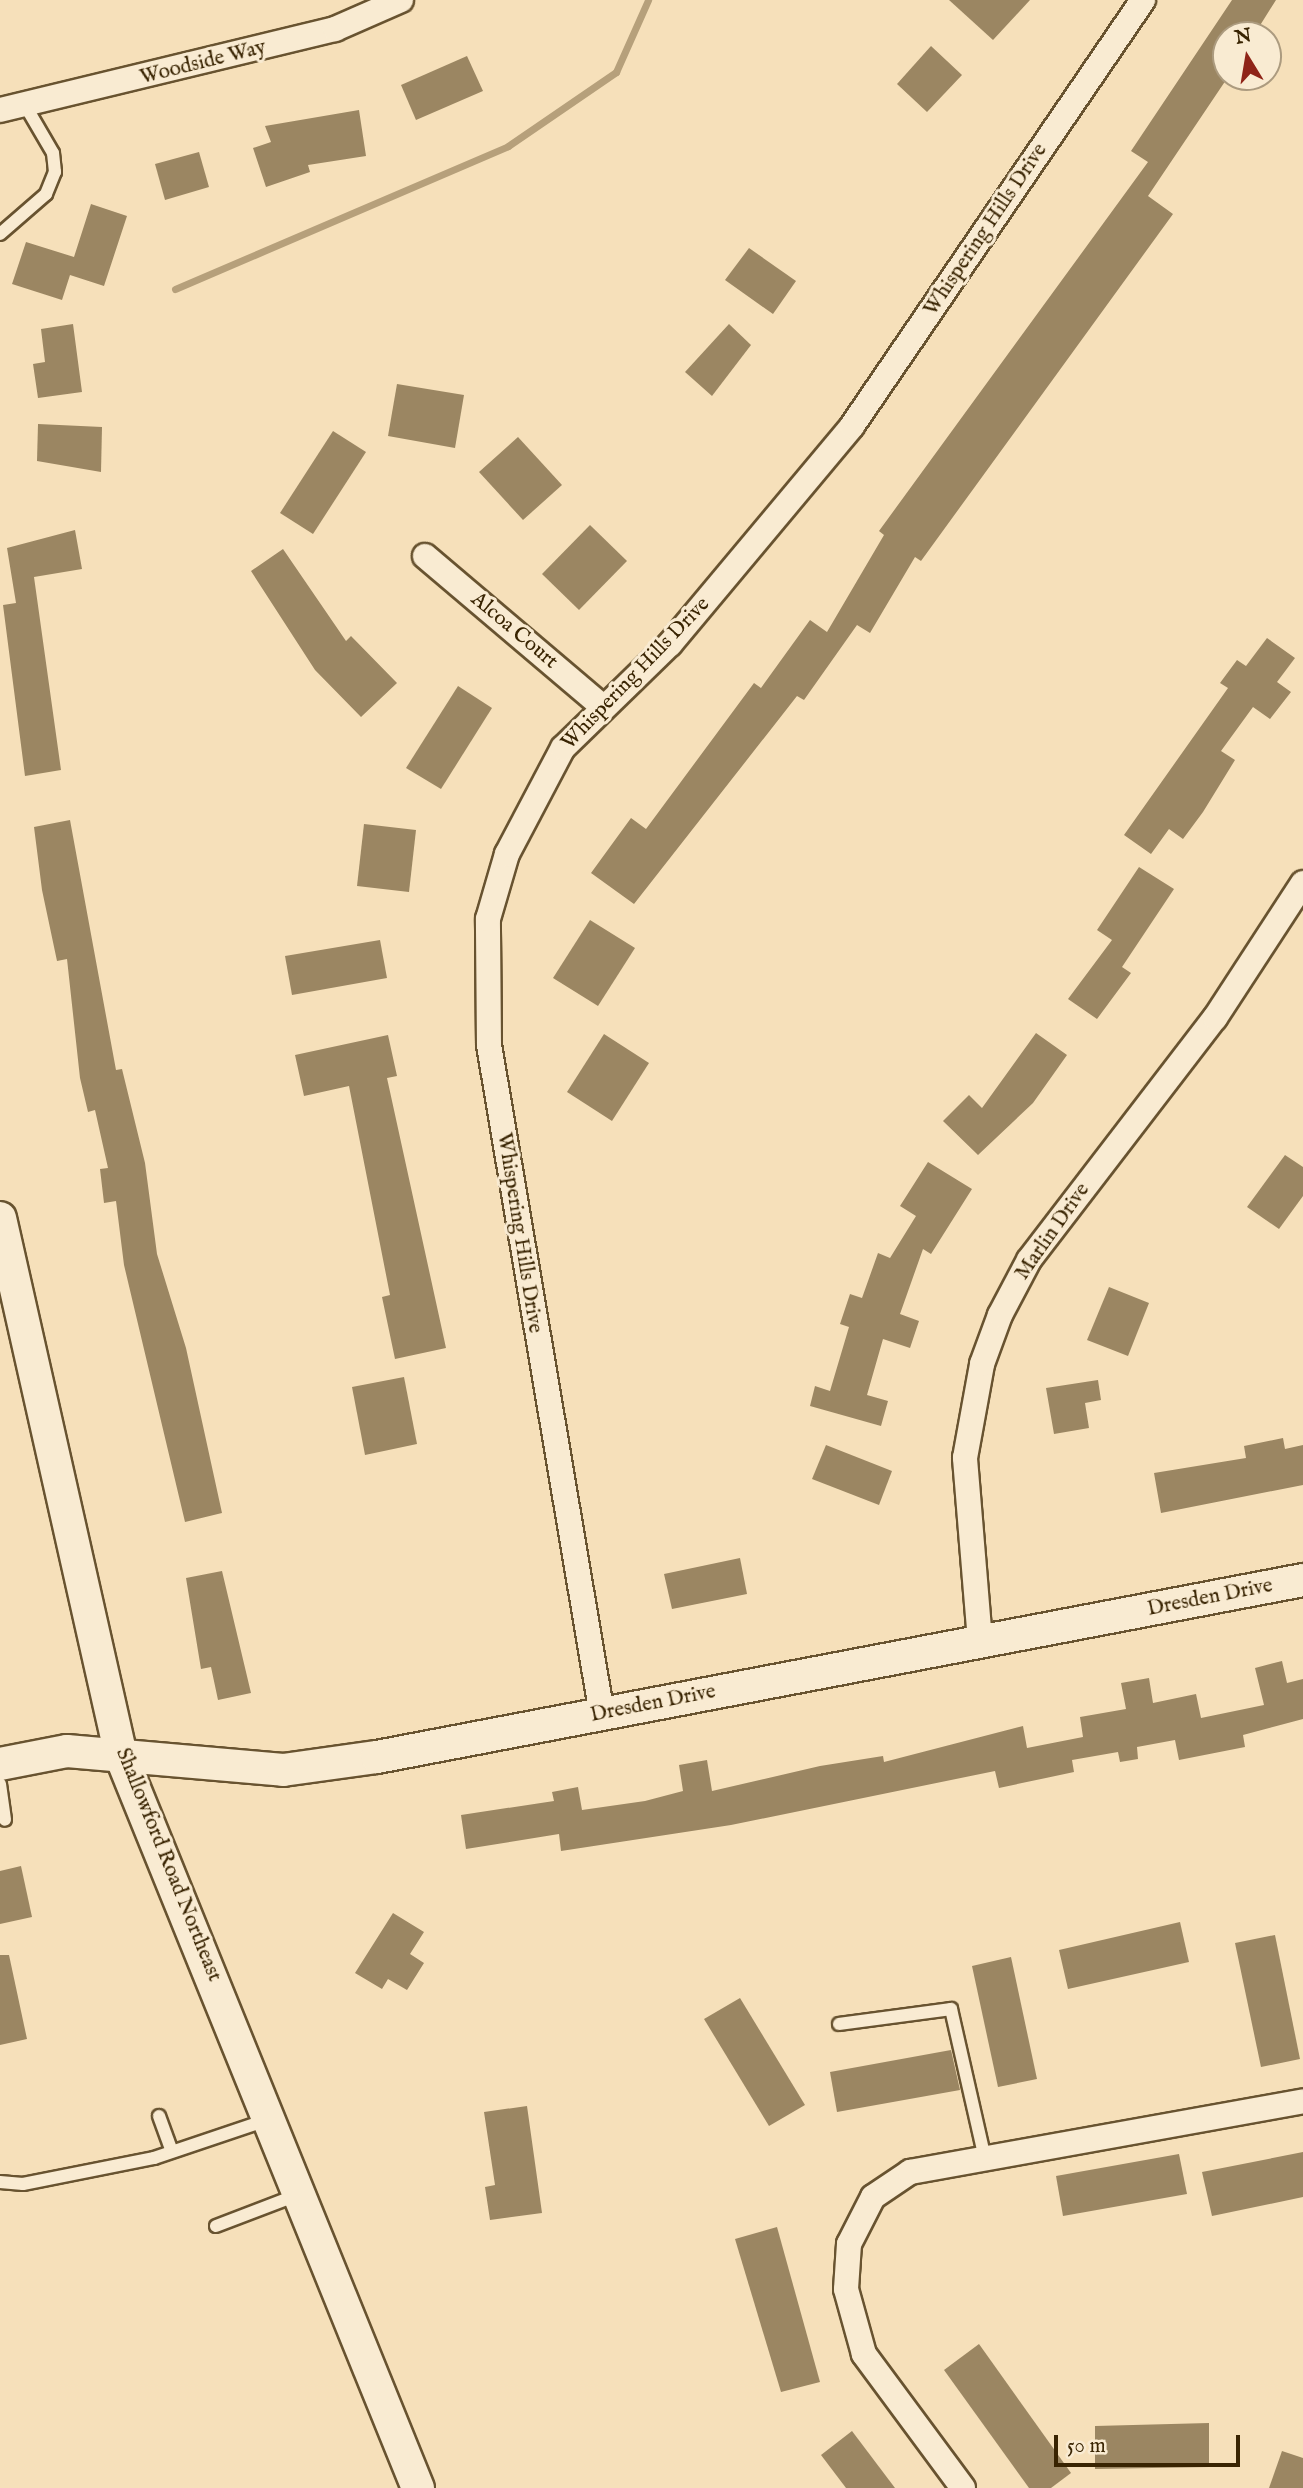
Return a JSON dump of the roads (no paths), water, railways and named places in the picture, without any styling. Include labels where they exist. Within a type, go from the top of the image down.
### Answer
[{"type":"street","name":"Woodside Way","points":[[0,110],[335,29],[401,0]]},
{"type":"street","name":"Whispering Hills Drive","points":[[602,1715],[491,1058],[484,981],[488,919],[507,854],[563,748],[602,706],[670,644],[852,426],[1143,0]]},
{"type":"street","name":"Alcoa Court","points":[[425,556],[602,706]]},
{"type":"street","name":"Marlin Drive","points":[[980,1641],[965,1458],[982,1364],[1000,1315],[1029,1259],[1215,1018],[1303,883]]},
{"type":"street","name":"Shallowford Road Northeast","points":[[0,1218],[121,1756],[418,2488]]},
{"type":"street","name":"Dresden Drive","points":[[0,1764],[67,1751],[283,1770],[602,1715],[1303,1580]]},
{"type":"street","points":[[963,2488],[864,2354],[846,2289],[849,2244],[873,2197],[910,2172],[1303,2101]]},
{"type":"lane","points":[[0,234],[46,194],[55,172],[53,153],[25,105]]},
{"type":"lane","points":[[0,1784],[5,1820]]},
{"type":"lane","points":[[839,2024],[951,2009],[985,2159]]},
{"type":"lane","points":[[159,2116],[172,2151]]},
{"type":"lane","points":[[0,2182],[23,2184],[172,2151],[270,2119]]},
{"type":"lane","points":[[216,2226],[300,2193]]},
{"type":"waterway","points":[[175,289],[508,146],[616,72],[648,0]]}]
